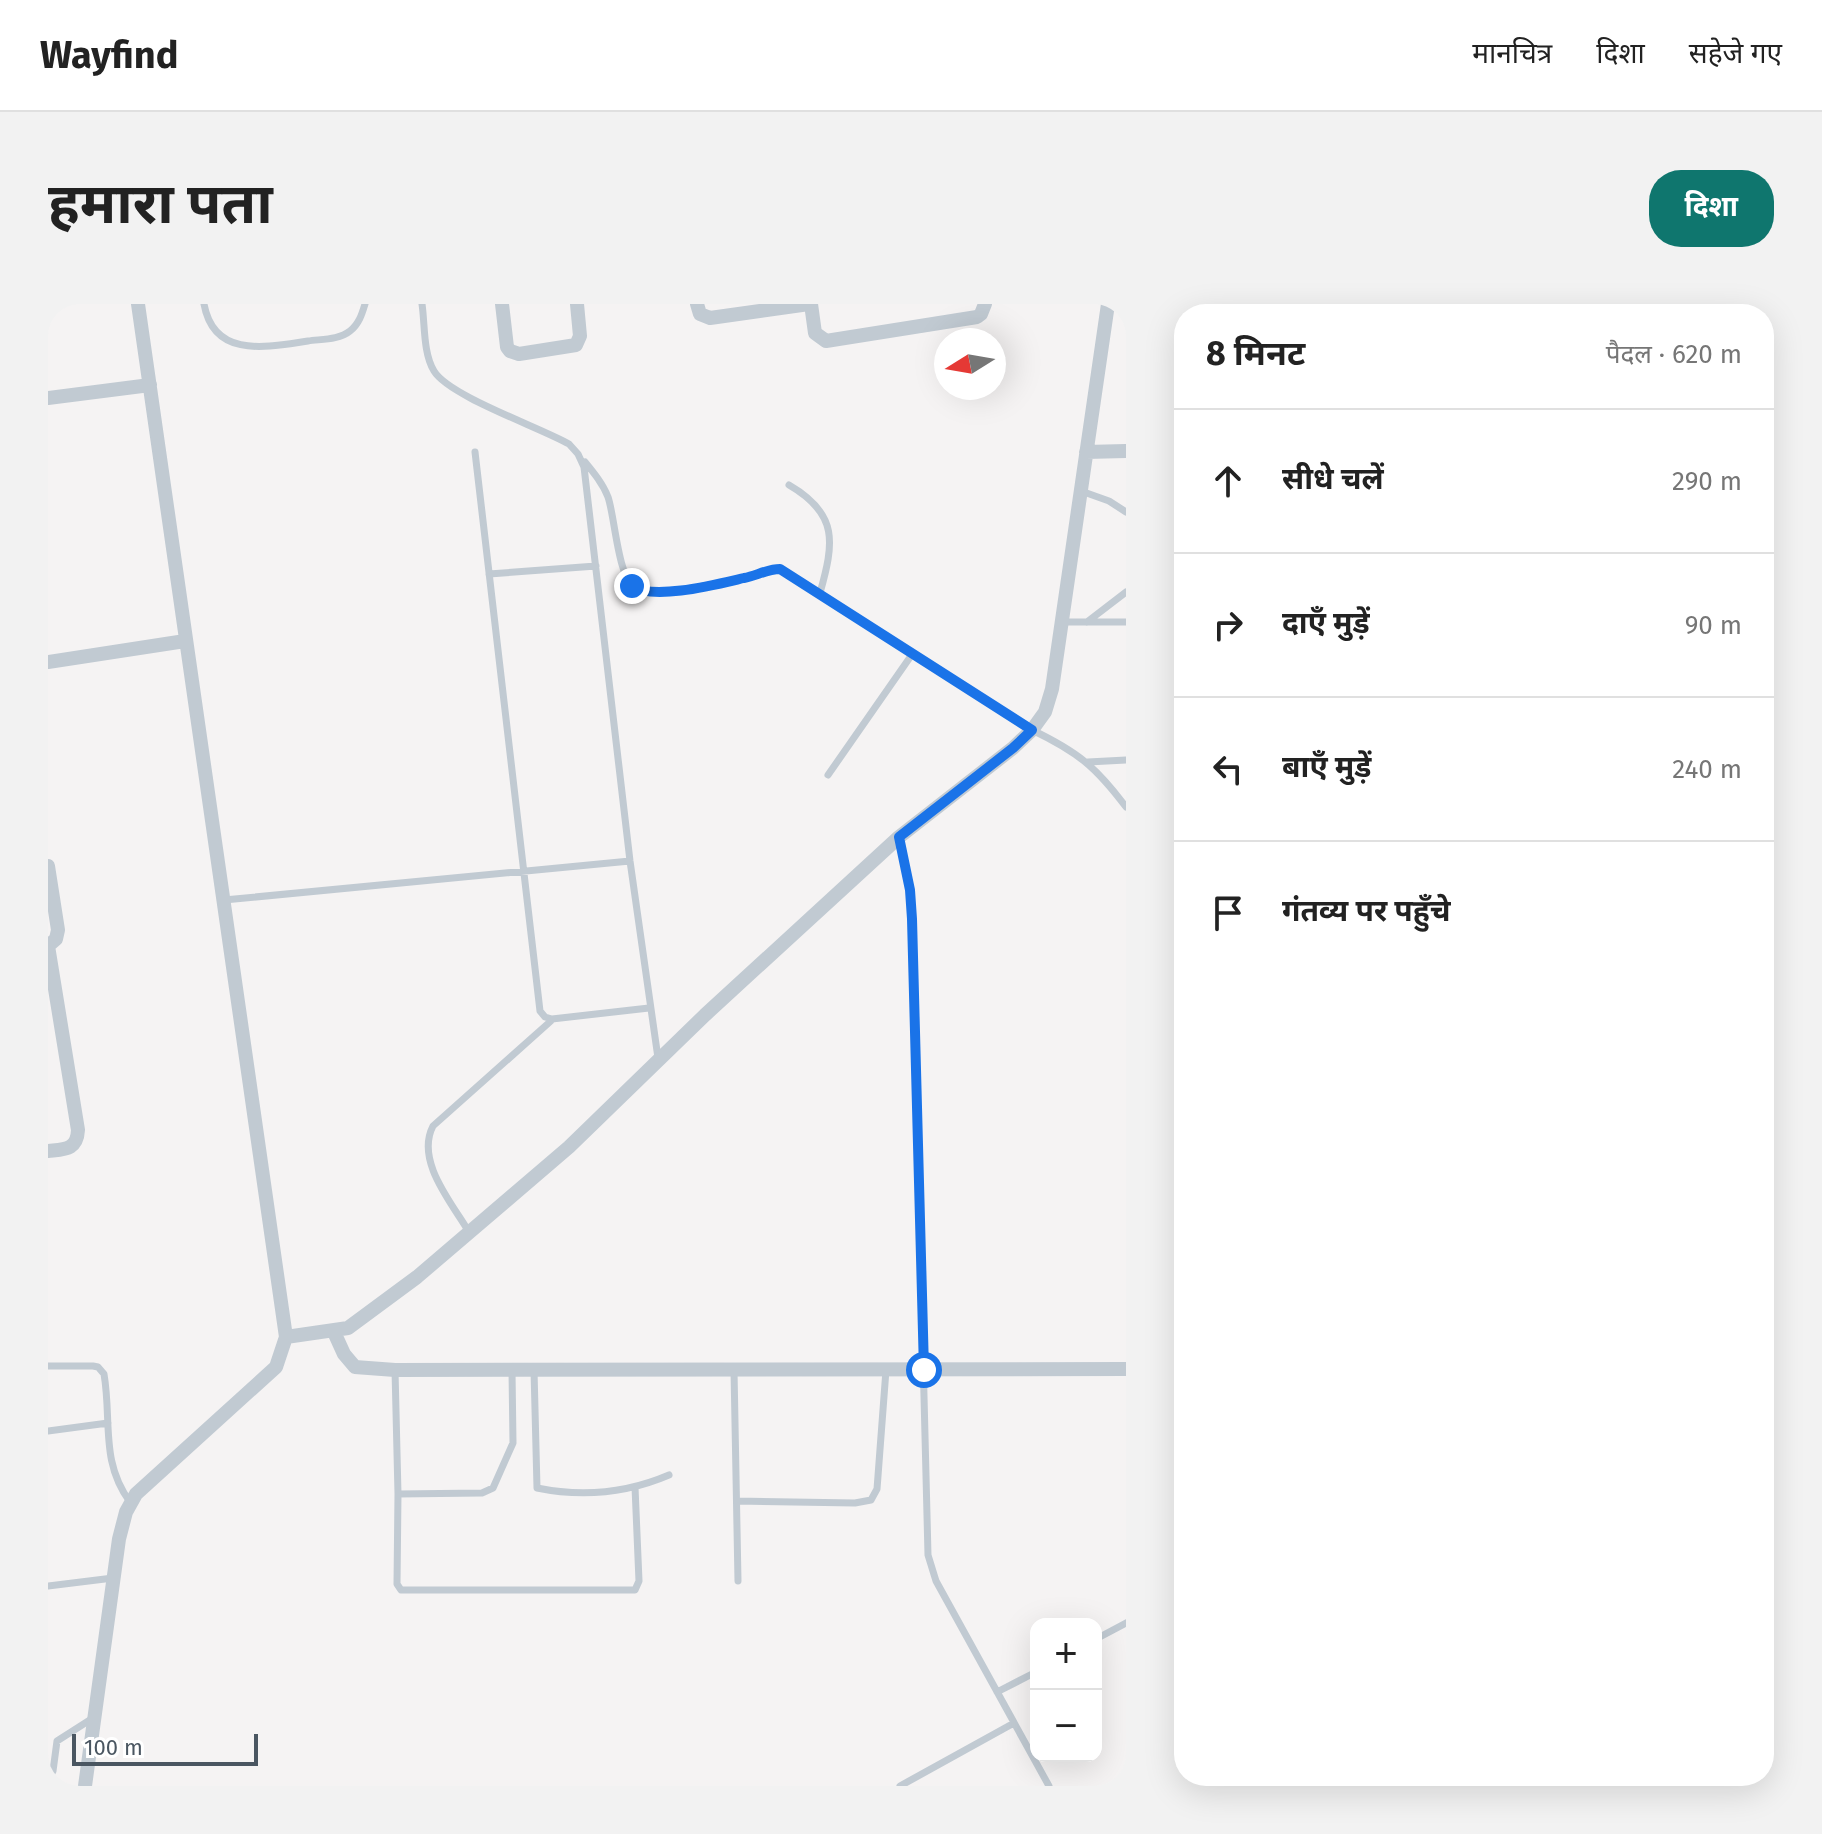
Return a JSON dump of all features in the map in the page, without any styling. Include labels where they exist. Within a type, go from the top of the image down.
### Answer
[{"type":"street","points":[[85,1786],[114,1578],[123,1522],[130,1502],[276,1367],[286,1337],[138,304]]},
{"type":"street","points":[[502,304],[507,347],[519,354],[573,348],[580,336],[577,304]]},
{"type":"street","points":[[697,304],[700,314],[710,318],[810,304],[815,333],[826,341],[977,317],[985,304]]},
{"type":"street","points":[[286,1337],[334,1332],[358,1323],[569,1147],[658,1060],[899,837],[1032,730],[1045,712],[1052,689],[1108,304]]},
{"type":"street","points":[[48,398],[150,385]]},
{"type":"street","points":[[1086,452],[1126,451]]},
{"type":"street","points":[[48,662],[185,641]]},
{"type":"street","points":[[48,866],[58,930],[56,939],[48,946],[78,1130],[77,1142],[72,1147],[48,1151]]},
{"type":"street","points":[[334,1332],[344,1354],[355,1367],[395,1370],[1126,1369]]},
{"type":"lane","points":[[204,304],[208,319],[224,337],[243,346],[264,348],[346,334],[357,324],[365,304]]},
{"type":"lane","points":[[422,304],[430,362],[443,381],[552,434],[569,444],[578,454],[606,493],[625,575],[637,590],[646,592],[708,586],[774,569],[786,572],[1032,730],[1088,762],[1126,807]]},
{"type":"lane","points":[[475,452],[540,1011],[552,1019],[649,1008]]},
{"type":"lane","points":[[578,454],[586,479],[630,861],[658,1060]]},
{"type":"lane","points":[[789,485],[816,505],[825,518],[830,534],[829,560],[820,593]]},
{"type":"lane","points":[[1081,491],[1109,501],[1126,512]]},
{"type":"lane","points":[[489,574],[596,566]]},
{"type":"lane","points":[[1087,622],[1126,592]]},
{"type":"lane","points":[[1062,622],[1126,622]]},
{"type":"lane","points":[[828,775],[913,653]]},
{"type":"lane","points":[[1088,762],[1126,760]]},
{"type":"lane","points":[[899,837],[910,890],[912,919],[928,1555],[936,1581],[1049,1786]]},
{"type":"lane","points":[[222,900],[630,861]]},
{"type":"lane","points":[[469,1232],[432,1168],[428,1156],[429,1133],[433,1126],[552,1019]]},
{"type":"lane","points":[[48,1366],[93,1366],[101,1370],[106,1383],[113,1474],[130,1502]]},
{"type":"lane","points":[[534,1368],[537,1488],[594,1493],[635,1487],[669,1475]]},
{"type":"lane","points":[[398,1494],[482,1493],[493,1488],[514,1437],[512,1369]]},
{"type":"lane","points":[[395,1370],[397,1584],[401,1590],[632,1591],[638,1588],[639,1581],[635,1487]]},
{"type":"lane","points":[[734,1370],[738,1581]]},
{"type":"lane","points":[[737,1501],[855,1503],[871,1500],[877,1489],[886,1370]]},
{"type":"lane","points":[[48,1431],[108,1423]]},
{"type":"lane","points":[[48,1586],[114,1578]]},
{"type":"lane","points":[[1102,1636],[1126,1623]]},
{"type":"lane","points":[[997,1692],[1030,1675]]},
{"type":"lane","points":[[48,1780],[52,1777],[57,1741],[95,1717]]},
{"type":"lane","points":[[900,1786],[1014,1723]]},
{"type":"route","points":[[632,586],[646,592],[695,588],[780,569],[1032,730],[899,837],[910,890],[912,919],[924,1370]]}]
